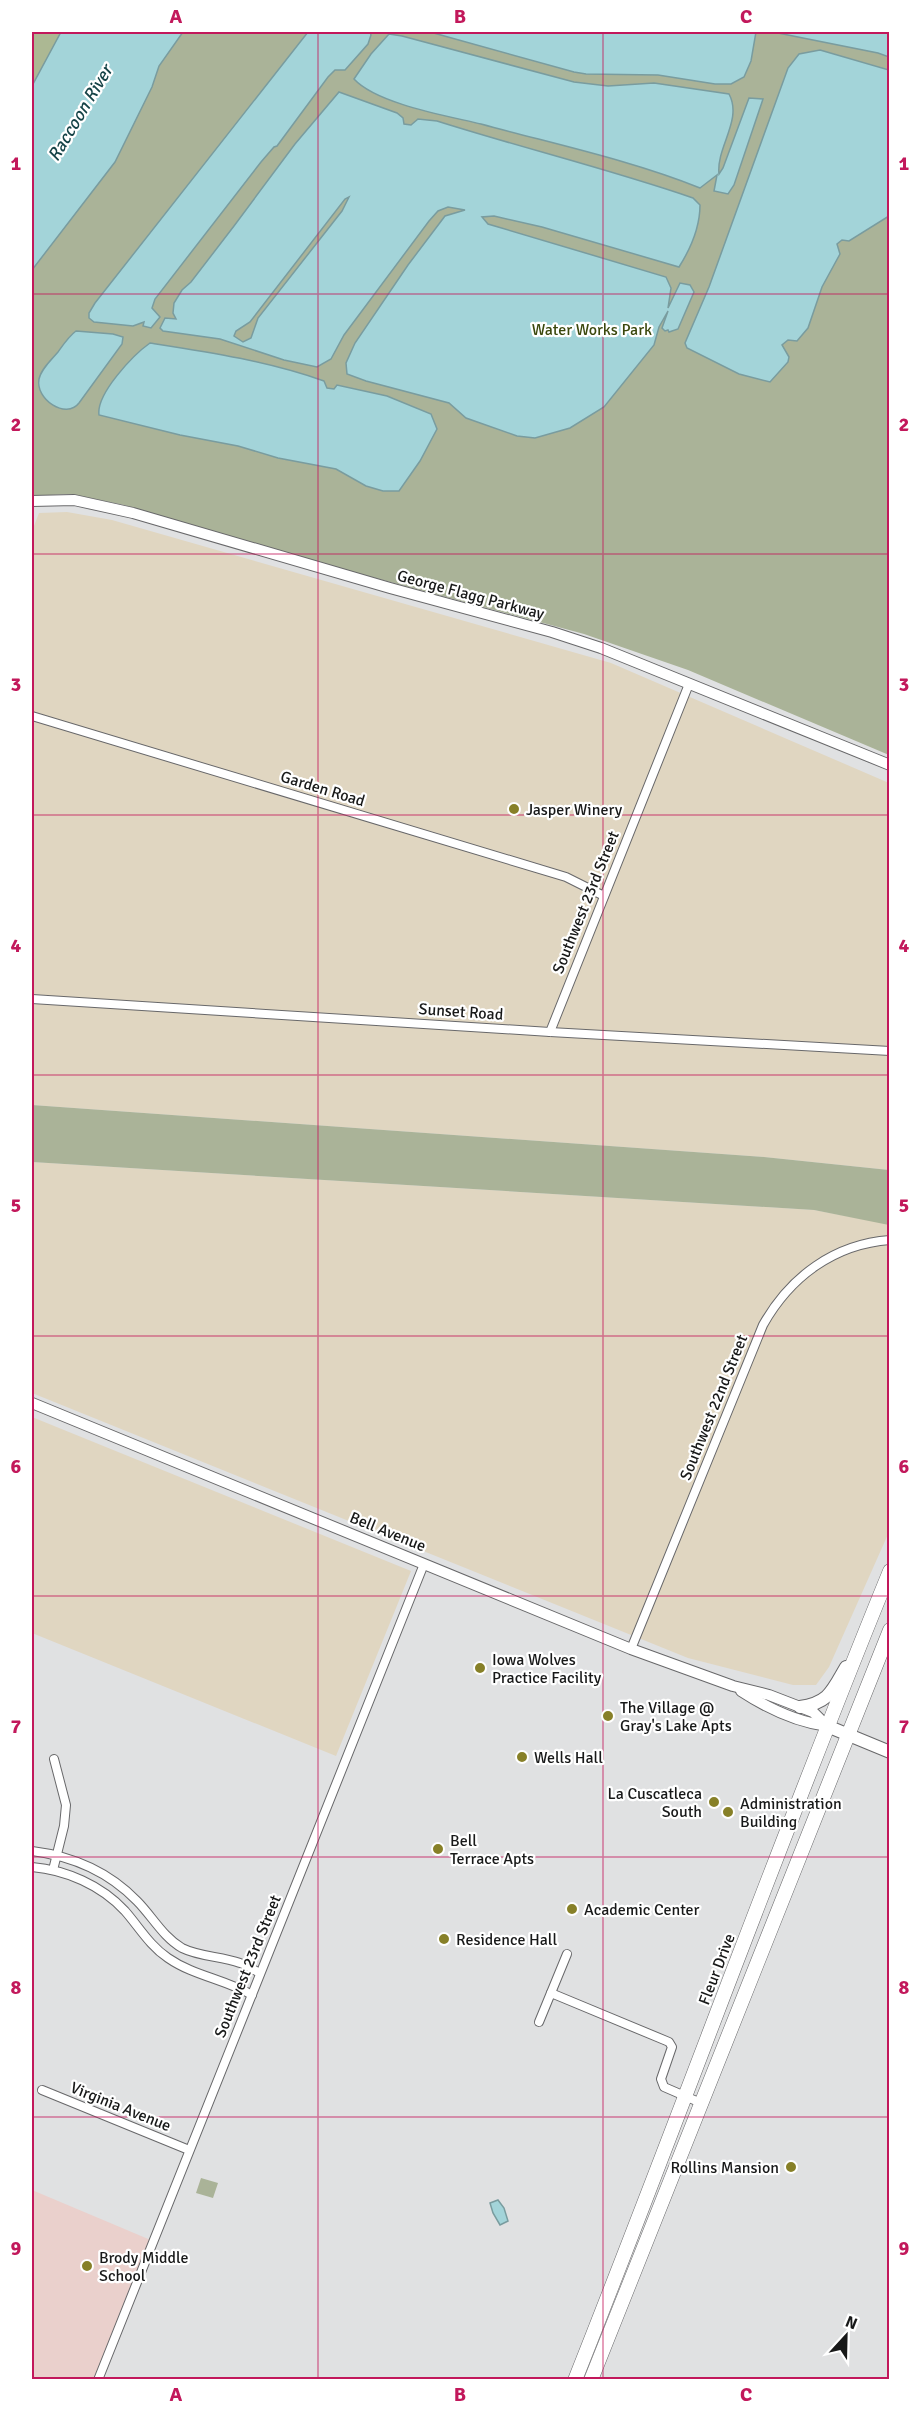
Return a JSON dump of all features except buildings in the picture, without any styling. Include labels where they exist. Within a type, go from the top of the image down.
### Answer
[{"type":"main road","name":"Fleur Drive","points":[[575,2379],[686,2097],[827,1726],[890,1571]]},
{"type":"main road","points":[[591,2379],[890,1630]]},
{"type":"main road","points":[[800,1707],[815,1705],[830,1695],[860,1643]]},
{"type":"main road","name":"Bell Avenue","points":[[827,1726],[890,1752]]},
{"type":"street","name":"George Flagg Parkway","points":[[32,501],[74,500],[133,513],[390,588],[552,632],[601,648],[890,765]]},
{"type":"street","name":"Southwest 23rd Street","points":[[550,1032],[689,684]]},
{"type":"street","name":"Garden Road","points":[[32,716],[566,877],[604,896]]},
{"type":"street","name":"Sunset Road","points":[[32,999],[890,1051]]},
{"type":"street","name":"Southwest 22nd Street","points":[[631,1649],[763,1325],[771,1311],[790,1286],[829,1257],[858,1244],[890,1240]]},
{"type":"street","name":"Bell Avenue","points":[[32,1403],[631,1649],[813,1712],[827,1726]]},
{"type":"street","name":"Southwest 23rd Street","points":[[98,2379],[424,1564]]},
{"type":"street","name":"Bell Avenue","points":[[733,1686],[762,1705],[809,1724],[827,1726]]},
{"type":"street","points":[[53,1870],[66,1805],[54,1759]]},
{"type":"street","points":[[32,1851],[56,1854],[95,1869],[137,1902],[171,1939],[182,1947],[204,1956],[241,1963],[260,1973]]},
{"type":"street","points":[[32,1867],[53,1870],[81,1879],[124,1910],[164,1956],[183,1969],[222,1980],[252,1995]]},
{"type":"street","points":[[144,1934],[156,1923]]},
{"type":"street","points":[[539,2022],[567,1954]]},
{"type":"street","points":[[552,1993],[669,2042],[672,2048],[661,2079],[664,2087],[701,2103]]},
{"type":"street","name":"Virginia Avenue","points":[[42,2090],[189,2150]]},
{"type":"shaded area","points":[[67,512],[112,520],[611,663],[889,783],[889,1170],[764,1157],[32,1105],[32,531],[39,513]]},
{"type":"shaded area","points":[[32,1162],[814,1210],[889,1224],[889,1532],[829,1667],[816,1685],[793,1685],[688,1658],[32,1393]]},
{"type":"shaded area","points":[[32,1417],[411,1571],[336,1756],[32,1633]]},
{"type":"shaded area","name":"Brody Middle School","points":[[32,2190],[153,2241],[98,2379],[32,2379]]},
{"type":"green space","name":"Water Works Park","points":[[32,32],[889,32],[889,755],[688,670],[584,634],[353,572],[124,505],[70,494],[32,496]]},
{"type":"green space","points":[[32,32],[61,32],[32,86]]},
{"type":"green space","points":[[32,1105],[764,1157],[889,1170],[889,1225],[814,1210],[32,1162]]},
{"type":"green space","points":[[201,2178],[218,2183],[213,2198],[196,2193]]},
{"type":"water","name":"Raccoon River","points":[[61,32],[183,32],[159,66],[152,87],[115,162],[32,270],[32,86]]},
{"type":"water","points":[[308,32],[370,32],[371,35],[368,44],[345,70],[335,70],[328,77],[277,146],[261,162],[155,299],[152,308],[160,317],[151,328],[143,326],[144,322],[133,326],[94,322],[89,318],[89,313],[95,303]]},
{"type":"water","points":[[430,32],[756,32],[751,61],[744,77],[731,84],[715,84],[658,75],[574,72]]},
{"type":"water","points":[[773,32],[889,32],[889,57],[878,53]]},
{"type":"water","points":[[389,34],[574,82],[608,86],[654,83],[729,94],[733,114],[721,154],[719,174],[749,98],[763,99],[734,185],[728,194],[714,191],[717,175],[700,188],[619,161],[432,113],[379,95],[354,79],[371,54]]},
{"type":"water","points":[[820,50],[889,70],[889,216],[849,241],[842,240],[837,244],[840,254],[822,287],[808,328],[797,341],[788,340],[782,345],[789,357],[788,362],[770,382],[739,374],[687,348],[685,343],[709,287],[788,68],[799,54]]},
{"type":"water","points":[[339,92],[397,113],[403,118],[404,124],[411,125],[418,119],[437,121],[693,198],[700,205],[697,230],[679,267],[542,227],[494,216],[482,217],[488,224],[666,277],[671,288],[668,308],[680,283],[690,285],[694,292],[678,329],[669,332],[662,328],[668,311],[659,327],[654,345],[604,407],[570,428],[535,438],[517,436],[466,418],[449,403],[347,374],[346,363],[355,343],[408,265],[445,216],[465,210],[448,207],[438,211],[344,335],[331,359],[317,367],[284,360],[220,339],[163,331],[160,328],[165,318],[176,319],[173,313],[174,303],[182,290],[191,282],[295,144]],"holes":[[[349,197],[342,211],[258,318],[251,338],[243,342],[234,336],[236,331],[250,322],[345,199]]]},
{"type":"water","points":[[76,331],[113,334],[123,337],[122,344],[79,403],[73,408],[60,408],[46,400],[39,386],[39,379],[47,365]]},
{"type":"water","points":[[150,343],[281,368],[324,381],[327,388],[334,389],[337,385],[387,396],[431,414],[437,429],[420,461],[399,491],[383,491],[366,486],[336,469],[278,458],[238,446],[180,435],[99,415],[103,397],[109,386],[134,356]]},
{"type":"water","points":[[498,2200],[504,2208],[508,2221],[500,2225],[490,2203]]},
{"type":"place","name":"Jasper Winery","points":[[514,809]]},
{"type":"place","name":"Iowa Wolves Practice Facility","points":[[480,1668]]},
{"type":"place","name":"The Village @ Gray's Lake Apts","points":[[608,1716]]},
{"type":"place","name":"Wells Hall","points":[[522,1757]]},
{"type":"place","name":"La Cuscatleca South","points":[[714,1802]]},
{"type":"place","name":"Administration Building","points":[[728,1812]]},
{"type":"place","name":"Bell Terrace Apts","points":[[438,1849]]},
{"type":"place","name":"Academic Center","points":[[572,1909]]},
{"type":"place","name":"Residence Hall","points":[[444,1939]]},
{"type":"place","name":"Rollins Mansion","points":[[791,2167]]},
{"type":"place","name":"Brody Middle School","points":[[87,2266]]}]
